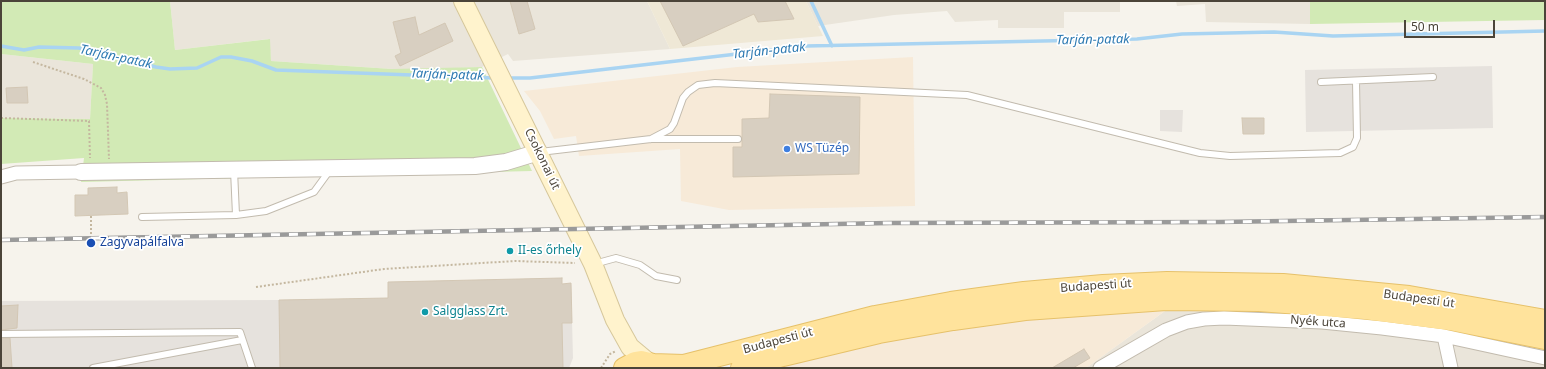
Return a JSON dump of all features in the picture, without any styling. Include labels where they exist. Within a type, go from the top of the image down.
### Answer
[{"type":"main road","name":"Csokonai út","points":[[464,1],[593,264],[615,320]]},
{"type":"main road","name":"Budapesti út","points":[[622,362],[653,365],[684,365],[875,316],[951,302],[1024,292],[1167,282],[1283,284],[1409,296],[1545,320]]},
{"type":"main road","name":"Budapesti út","points":[[741,368],[783,356],[879,333],[945,321],[1025,310],[1166,300],[1259,301],[1365,309],[1450,320],[1545,339]]},
{"type":"main road","points":[[615,320],[622,362]]},
{"type":"main road","points":[[615,320],[630,347],[653,365]]},
{"type":"street","points":[[1,177],[16,173],[476,166],[506,162],[539,152]]},
{"type":"street","name":"Nyék utca","points":[[1100,368],[1166,330],[1187,322],[1204,318],[1264,318],[1322,322],[1444,336],[1545,358]]},
{"type":"street","points":[[1444,336],[1452,368]]},
{"type":"lane","points":[[1321,82],[1433,77]]},
{"type":"lane","points":[[651,139],[670,129],[674,123],[683,98],[688,92],[698,85],[715,83],[967,95],[1171,147],[1216,155],[1340,153],[1353,147],[1357,138],[1356,81]]},
{"type":"lane","points":[[539,152],[651,139],[738,138]]},
{"type":"lane","points":[[142,216],[236,216],[266,211],[314,192],[332,167]]},
{"type":"lane","points":[[234,170],[236,216]]},
{"type":"lane","points":[[593,264],[616,258],[640,265],[656,276],[677,280]]},
{"type":"lane","points":[[1,334],[240,332],[252,368]]},
{"type":"lane","points":[[93,368],[242,340]]},
{"type":"path","points":[[33,62],[96,84],[105,95],[109,172]]},
{"type":"path","points":[[1,118],[89,121],[86,172]]},
{"type":"path","points":[[91,216],[91,234]]},
{"type":"path","points":[[256,287],[384,269],[515,261],[593,264]]},
{"type":"path","points":[[601,368],[610,354],[622,362]]},
{"type":"shaded area","points":[[170,1],[647,1],[670,49],[513,61],[508,54],[482,67],[429,69],[392,69],[271,61],[269,39],[175,50]]},
{"type":"shaded area","points":[[647,1],[806,1],[823,36],[670,49]]},
{"type":"shaded area","points":[[806,1],[1120,1],[1120,12],[1064,12],[1064,28],[998,28],[998,20],[955,22],[947,11],[894,15],[818,26]]},
{"type":"shaded area","points":[[1176,1],[1310,1],[1310,24],[1206,22],[1205,4],[1177,6]]},
{"type":"shaded area","points":[[1,54],[93,64],[90,119],[1,118]]},
{"type":"shaded area","points":[[913,57],[915,206],[729,210],[681,201],[680,149],[579,156],[576,136],[554,139],[540,111],[524,91],[737,67]]},
{"type":"shaded area","points":[[1492,66],[1493,128],[1306,132],[1305,70]]},
{"type":"shaded area","points":[[1160,110],[1183,110],[1182,132],[1160,131]]},
{"type":"shaded area","points":[[562,278],[562,284],[571,283],[573,358],[569,368],[1,368],[1,301],[388,298],[388,282]]},
{"type":"shaded area","points":[[1258,309],[1367,318],[1448,327],[1545,348],[1545,368],[1086,368],[1165,311]]},
{"type":"shaded area","points":[[1165,311],[1086,368],[776,368],[881,342],[968,327],[1031,318]]},
{"type":"green space","points":[[1,1],[170,1],[175,50],[270,39],[271,61],[392,69],[482,67],[532,171],[81,182],[84,158],[1,164],[1,118],[90,119],[93,64],[1,54]]},
{"type":"green space","points":[[1310,1],[1545,1],[1545,20],[1310,24]]},
{"type":"building","points":[[510,1],[527,1],[535,29],[519,34]]},
{"type":"building","points":[[660,1],[785,1],[794,19],[758,22],[754,14],[683,46]]},
{"type":"building","points":[[415,17],[419,35],[445,23],[453,41],[400,66],[395,56],[401,53],[393,22]]},
{"type":"building","points":[[27,87],[28,103],[7,103],[6,88]]},
{"type":"building","points":[[770,94],[860,97],[859,174],[733,177],[733,147],[742,147],[742,119],[769,118]]},
{"type":"building","points":[[1242,118],[1264,118],[1264,134],[1243,134]]},
{"type":"building","points":[[117,187],[117,193],[127,192],[128,214],[75,216],[75,195],[88,195],[88,188]]},
{"type":"building","name":"Salgglass Zrt.","points":[[562,278],[562,284],[571,283],[572,323],[562,323],[563,368],[280,368],[279,300],[388,298],[388,282]]},
{"type":"building","points":[[18,305],[17,328],[1,330],[1,306]]},
{"type":"building","points":[[1,338],[10,338],[12,368],[1,368]]},
{"type":"building","points":[[1084,349],[1090,358],[1073,368],[1052,368]]},
{"type":"waterway","points":[[811,1],[832,46]]},
{"type":"waterway","name":"Tarján-patak","points":[[507,78],[530,78],[806,46],[1137,39],[1182,34],[1274,32],[1333,36],[1545,31]]},
{"type":"waterway","name":"Tarján-patak","points":[[1,46],[24,50],[39,47],[79,48],[170,69],[197,68],[221,57],[231,57],[252,61],[276,70],[494,78]]},
{"type":"railway","points":[[1,240],[889,223],[1219,222],[1545,217]]},
{"type":"place","name":"WS Tüzép","points":[[787,149]]},
{"type":"place","name":"Zagyvapálfalva","points":[[91,243]]},
{"type":"place","name":"II-es őrhely","points":[[510,251]]},
{"type":"place","name":"Salgglass Zrt.","points":[[425,312]]}]
